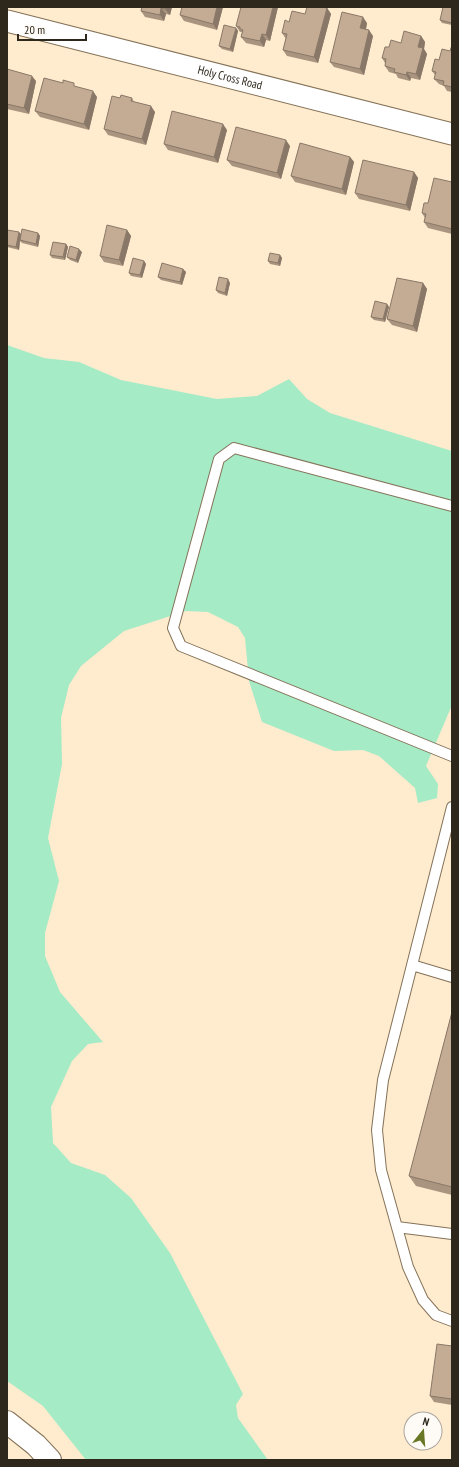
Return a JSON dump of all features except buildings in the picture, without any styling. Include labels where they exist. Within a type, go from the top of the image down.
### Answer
[{"type":"highway","points":[[7,1422],[36,1445],[50,1460]]},
{"type":"street","name":"Holy Cross Road","points":[[7,21],[452,134]]},
{"type":"lane","points":[[452,506],[234,448],[219,459],[173,628],[181,646],[452,756]]},
{"type":"lane","points":[[452,806],[383,1080],[377,1130],[381,1170],[408,1267],[424,1300],[436,1315],[452,1321]]},
{"type":"lane","points":[[412,965],[452,977]]},
{"type":"lane","points":[[397,1227],[452,1234]]},
{"type":"green space","points":[[7,345],[44,358],[79,362],[121,380],[217,399],[257,396],[289,379],[307,399],[330,413],[452,451],[452,705],[426,766],[438,784],[437,798],[418,803],[415,788],[379,756],[363,750],[334,751],[262,722],[249,681],[245,638],[238,627],[208,612],[186,611],[124,631],[81,666],[69,685],[61,718],[62,764],[48,838],[59,881],[45,933],[45,956],[60,992],[103,1042],[88,1044],[72,1061],[51,1107],[53,1143],[71,1163],[105,1175],[131,1198],[170,1253],[243,1394],[236,1405],[238,1418],[268,1460],[86,1460],[43,1406],[7,1381]]}]
